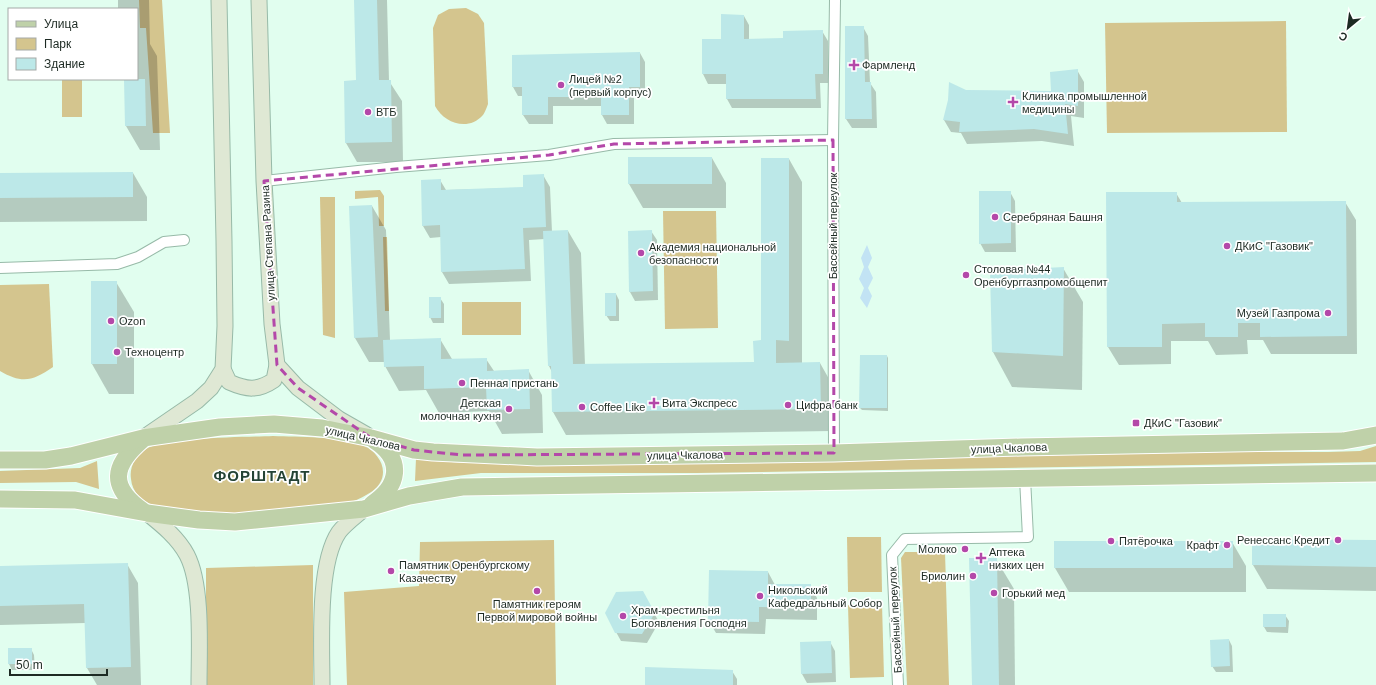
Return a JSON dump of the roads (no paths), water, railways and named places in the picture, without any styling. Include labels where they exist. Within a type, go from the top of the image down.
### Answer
[{"type":"main road","points":[[219,0],[225,326],[223,369],[229,382],[246,389],[265,386],[274,380],[277,365]]},
{"type":"main road","name":"улица Степана Разина","points":[[259,0],[264,181],[272,324],[277,365]]},
{"type":"main road","points":[[277,365],[298,388],[340,419],[386,448],[392,457],[394,468],[394,478],[390,488],[382,497],[364,509],[339,532],[328,559],[323,607],[322,685]]},
{"type":"main road","points":[[199,685],[200,642],[197,598],[187,556],[166,529],[132,503],[122,493],[119,479],[121,463],[127,453],[143,438],[197,401],[211,388],[223,369]]},
{"type":"main road","name":"улица Чкалова","points":[[0,460],[45,460],[71,456],[143,438],[220,427],[274,424],[322,428],[371,438],[414,450],[462,455],[537,457],[834,453],[1021,447],[1344,440],[1376,435]]},
{"type":"main road","points":[[0,499],[54,498],[75,500],[147,513],[198,520],[235,522],[364,509],[409,496],[462,487],[1376,473]]},
{"type":"street","name":"Бассейный переулок","points":[[834,453],[833,140],[835,0]]},
{"type":"street","points":[[264,181],[396,167],[550,155],[614,144],[833,140]]},
{"type":"street","points":[[0,268],[117,264],[138,257],[164,242],[184,240]]},
{"type":"street","name":"Бассейный переулок","points":[[898,685],[892,555],[905,539],[1028,537],[1026,478]]},
{"type":"water","points":[[867,245],[872,258],[868,267],[873,278],[868,288],[872,296],[867,308],[860,298],[864,288],[859,279],[864,267],[861,258]]},
{"type":"place","name":"Фармленд","points":[[854,65]]},
{"type":"place","name":"Лицей №2 (первый корпус)","points":[[561,85]]},
{"type":"place","name":"Клиника промышленной медицины","points":[[1013,102]]},
{"type":"place","name":"ВТБ","points":[[368,112]]},
{"type":"place","name":"Серебряная Башня","points":[[995,217]]},
{"type":"place","name":"ДКиC \"Газовик\"","points":[[1227,246]]},
{"type":"place","name":"Академия национальной безопасности","points":[[641,253]]},
{"type":"place","name":"Столовая №44 Оренбурггазпромобщепит","points":[[966,275]]},
{"type":"place","name":"Музей Газпрома","points":[[1328,313]]},
{"type":"place","name":"Ozon","points":[[111,321]]},
{"type":"place","name":"Техноцентр","points":[[117,352]]},
{"type":"place","name":"Пенная пристань","points":[[462,383]]},
{"type":"place","name":"Вита Экспресс","points":[[654,403]]},
{"type":"place","name":"Цифра банк","points":[[788,405]]},
{"type":"place","name":"Coffee Like","points":[[582,407]]},
{"type":"place","name":"Детская молочная кухня","points":[[509,409]]},
{"type":"place","name":"ДКиС \"Газовик\"","points":[[1136,423]]},
{"type":"place","name":"Ренессанс Кредит","points":[[1338,540]]},
{"type":"place","name":"Пятёрочка","points":[[1111,541]]},
{"type":"place","name":"Крафт","points":[[1227,545]]},
{"type":"place","name":"Молоко","points":[[965,549]]},
{"type":"place","name":"Аптека низких цен","points":[[981,558]]},
{"type":"place","name":"Памятник Оренбургскому Казачеству","points":[[391,571]]},
{"type":"place","name":"Бриолин","points":[[973,576]]},
{"type":"place","name":"Памятник героям Первой мировой войны","points":[[537,591]]},
{"type":"place","name":"Горький мед","points":[[994,593]]},
{"type":"place","name":"Никольский Кафедральный Собор","points":[[760,596]]},
{"type":"place","name":"Храм-крестильня Богоявления Господня","points":[[623,616]]},
{"type":"district","name":"ФОРШТАДТ","points":[[262,475]]}]
